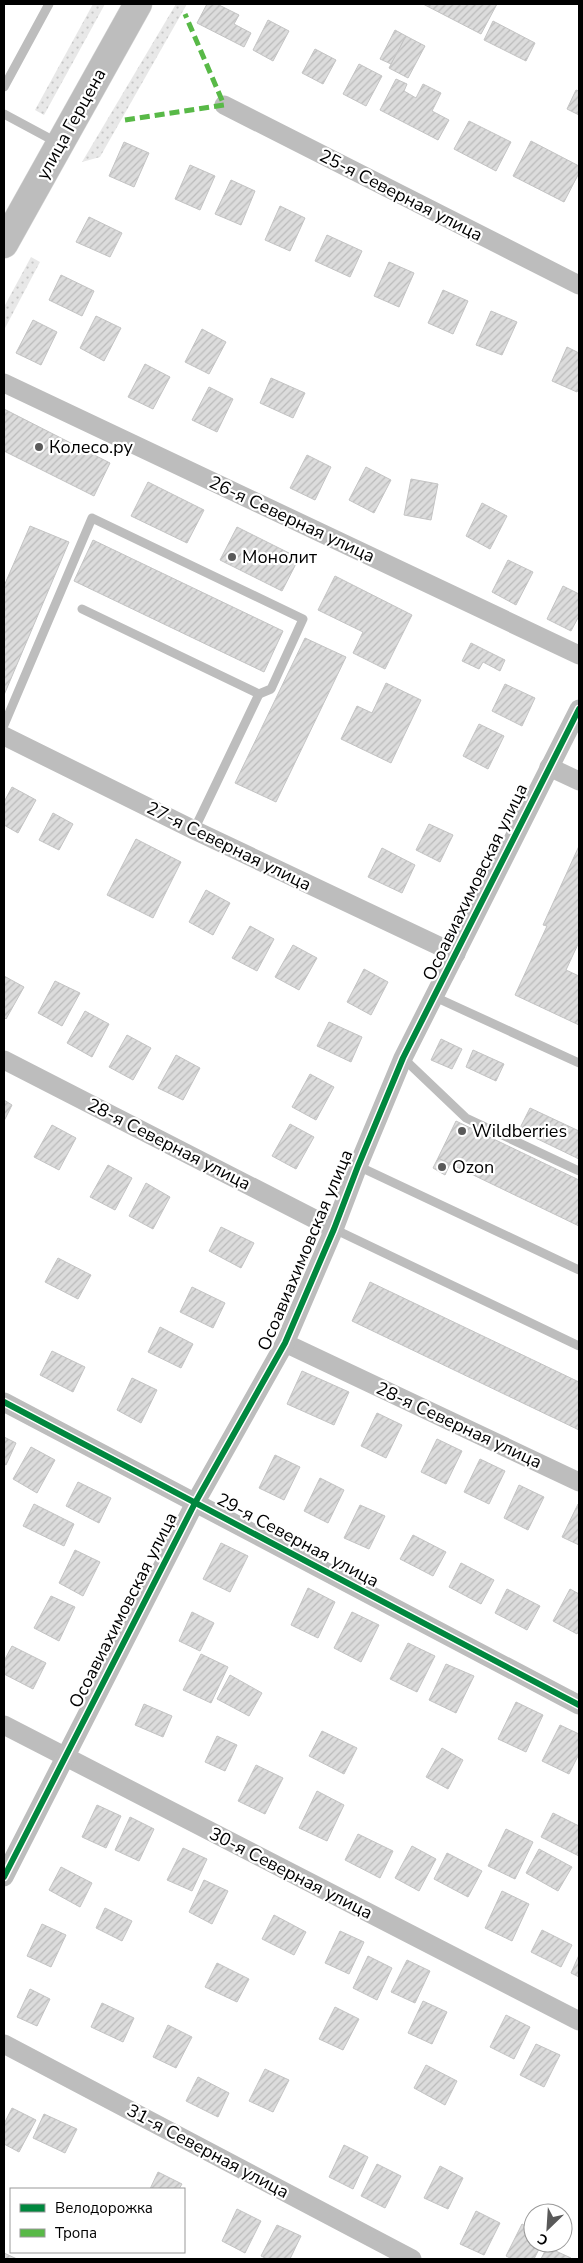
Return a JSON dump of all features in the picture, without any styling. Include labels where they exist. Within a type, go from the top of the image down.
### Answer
[{"type":"main road","name":"улица Герцена","points":[[4,244],[138,4]]},
{"type":"street","name":"25-я Северная улица","points":[[224,105],[579,284]]},
{"type":"street","name":"26-я Северная улица","points":[[4,382],[579,655]]},
{"type":"street","name":"Осоавиахимовская улица","points":[[4,1877],[195,1503],[285,1343],[334,1229],[403,1058],[436,997],[579,708]]},
{"type":"street","name":"27-я Северная улица","points":[[4,736],[194,830],[456,954]]},
{"type":"street","points":[[549,767],[579,782]]},
{"type":"street","name":"28-я Северная улица","points":[[4,1060],[334,1229]]},
{"type":"street","name":"28-я Северная улица","points":[[285,1343],[579,1482]]},
{"type":"street","name":"29-я Северная улица","points":[[4,1402],[579,1705]]},
{"type":"street","name":"30-я Северная улица","points":[[4,1725],[579,2021]]},
{"type":"street","name":"31-я Северная улица","points":[[4,2044],[412,2259]]},
{"type":"lane","points":[[4,87],[49,4]]},
{"type":"lane","points":[[4,114],[60,145]]},
{"type":"lane","points":[[4,725],[92,518],[303,619],[271,689],[259,694],[194,830]]},
{"type":"lane","points":[[82,609],[259,694]]},
{"type":"lane","points":[[436,997],[579,1063]]},
{"type":"lane","points":[[403,1058],[466,1118],[579,1171]]},
{"type":"lane","points":[[358,1166],[579,1270]]},
{"type":"lane","points":[[334,1229],[579,1346]]},
{"type":"shaded area","points":[[93,4],[105,4],[44,115],[35,110]]},
{"type":"shaded area","points":[[176,4],[187,4],[100,157],[82,162]]},
{"type":"shaded area","points":[[31,257],[40,262],[4,330],[4,307]]},
{"type":"building","points":[[207,4],[217,4],[239,15],[234,24],[251,33],[244,47],[197,23]]},
{"type":"building","points":[[423,4],[497,4],[481,34]]},
{"type":"building","points":[[268,20],[289,31],[273,61],[253,50]]},
{"type":"building","points":[[493,21],[535,43],[526,61],[484,40]]},
{"type":"building","points":[[395,30],[406,36],[391,64],[380,59]]},
{"type":"building","points":[[406,36],[425,46],[408,78],[389,68]]},
{"type":"building","points":[[315,49],[336,60],[323,84],[302,73]]},
{"type":"building","points":[[359,64],[382,76],[366,106],[343,94]]},
{"type":"building","points":[[396,79],[407,84],[404,91],[416,98],[423,84],[441,93],[432,111],[449,120],[438,140],[380,110]]},
{"type":"building","points":[[576,90],[579,91],[579,115],[567,109]]},
{"type":"building","points":[[469,121],[511,142],[496,171],[454,149]]},
{"type":"building","points":[[531,141],[579,166],[579,173],[564,202],[513,176]]},
{"type":"building","points":[[124,142],[149,153],[134,187],[109,176]]},
{"type":"building","points":[[190,165],[215,176],[200,210],[175,199]]},
{"type":"building","points":[[231,180],[255,191],[241,225],[215,214]]},
{"type":"building","points":[[280,206],[305,218],[290,251],[265,240]]},
{"type":"building","points":[[89,217],[122,233],[110,257],[76,242]]},
{"type":"building","points":[[327,235],[362,251],[350,277],[315,261]]},
{"type":"building","points":[[389,262],[414,273],[399,307],[374,296]]},
{"type":"building","points":[[61,275],[94,291],[82,316],[49,300]]},
{"type":"building","points":[[443,290],[468,301],[453,334],[428,323]]},
{"type":"building","points":[[491,311],[517,322],[502,355],[476,345]]},
{"type":"building","points":[[96,316],[121,328],[104,361],[80,348]]},
{"type":"building","points":[[33,320],[57,332],[41,365],[16,353]]},
{"type":"building","points":[[202,329],[226,342],[209,374],[185,362]]},
{"type":"building","points":[[567,347],[579,353],[579,388],[577,392],[552,381]]},
{"type":"building","points":[[145,364],[170,377],[153,409],[128,397]]},
{"type":"building","points":[[271,378],[305,393],[293,418],[260,403]]},
{"type":"building","points":[[209,387],[233,399],[217,432],[192,420]]},
{"type":"building","points":[[4,409],[110,463],[94,496],[4,451]]},
{"type":"building","points":[[307,455],[331,467],[315,500],[290,488]]},
{"type":"building","points":[[366,467],[391,480],[374,513],[349,500]]},
{"type":"building","points":[[411,479],[438,484],[431,520],[404,515]]},
{"type":"building","points":[[148,482],[204,510],[187,543],[131,516]]},
{"type":"building","points":[[482,503],[507,516],[490,549],[466,536]]},
{"type":"building","points":[[30,526],[69,542],[4,695],[4,586]]},
{"type":"building","points":[[237,527],[299,558],[282,591],[220,560]]},
{"type":"building","points":[[93,540],[283,631],[264,672],[74,581]]},
{"type":"building","points":[[508,560],[533,572],[516,605],[492,592]]},
{"type":"building","points":[[335,576],[412,615],[385,669],[353,653],[363,632],[318,610]]},
{"type":"building","points":[[563,586],[579,594],[579,616],[571,631],[547,619]]},
{"type":"building","points":[[305,638],[346,657],[276,802],[235,783]]},
{"type":"building","points":[[471,643],[505,660],[500,671],[483,662],[479,669],[462,661]]},
{"type":"building","points":[[386,683],[421,700],[391,763],[341,739],[357,706],[372,713]]},
{"type":"building","points":[[505,684],[535,698],[522,726],[492,711]]},
{"type":"building","points":[[479,724],[504,736],[488,769],[463,756]]},
{"type":"building","points":[[12,787],[36,800],[18,833],[4,825],[4,802]]},
{"type":"building","points":[[53,813],[73,824],[59,850],[39,840]]},
{"type":"building","points":[[429,824],[453,835],[440,862],[416,850]]},
{"type":"building","points":[[136,839],[181,862],[153,918],[107,895]]},
{"type":"building","points":[[579,846],[579,942],[566,970],[579,976],[579,1025],[515,995],[547,926],[543,925]]},
{"type":"building","points":[[382,848],[415,865],[402,893],[368,877]]},
{"type":"building","points":[[206,890],[230,903],[213,935],[189,922]]},
{"type":"building","points":[[250,926],[274,939],[257,971],[232,958]]},
{"type":"building","points":[[293,945],[317,958],[299,990],[275,977]]},
{"type":"building","points":[[364,969],[388,982],[371,1015],[347,1002]]},
{"type":"building","points":[[4,976],[24,987],[6,1019],[4,1017]]},
{"type":"building","points":[[55,981],[80,993],[62,1026],[38,1013]]},
{"type":"building","points":[[85,1011],[109,1024],[92,1057],[67,1043]]},
{"type":"building","points":[[329,1022],[362,1037],[351,1062],[317,1046]]},
{"type":"building","points":[[127,1035],[151,1048],[133,1080],[109,1067]]},
{"type":"building","points":[[441,1039],[462,1049],[452,1069],[431,1060]]},
{"type":"building","points":[[473,1050],[504,1064],[496,1081],[466,1067]]},
{"type":"building","points":[[176,1055],[200,1068],[183,1100],[158,1088]]},
{"type":"building","points":[[310,1074],[334,1087],[316,1120],[292,1107]]},
{"type":"building","points":[[4,1100],[12,1105],[4,1121]]},
{"type":"building","points":[[530,1108],[579,1131],[579,1159],[519,1130]]},
{"type":"building","points":[[456,1121],[579,1180],[579,1226],[438,1158]]},
{"type":"building","points":[[290,1124],[314,1137],[296,1169],[272,1156]]},
{"type":"building","points":[[52,1125],[76,1138],[59,1170],[34,1157]]},
{"type":"building","points":[[438,1158],[450,1164],[445,1175],[433,1168]]},
{"type":"building","points":[[108,1165],[132,1178],[115,1210],[90,1197]]},
{"type":"building","points":[[146,1183],[170,1197],[153,1229],[129,1216]]},
{"type":"building","points":[[221,1227],[254,1243],[241,1268],[209,1251]]},
{"type":"building","points":[[58,1258],[91,1275],[78,1299],[45,1282]]},
{"type":"building","points":[[370,1282],[579,1382],[579,1430],[352,1321]]},
{"type":"building","points":[[192,1287],[225,1303],[213,1328],[180,1312]]},
{"type":"building","points":[[160,1327],[193,1344],[181,1368],[148,1352]]},
{"type":"building","points":[[52,1351],[85,1367],[73,1392],[40,1375]]},
{"type":"building","points":[[302,1371],[349,1392],[334,1425],[287,1404]]},
{"type":"building","points":[[132,1378],[157,1390],[141,1423],[117,1410]]},
{"type":"building","points":[[377,1413],[402,1425],[386,1458],[361,1446]]},
{"type":"building","points":[[4,1437],[16,1443],[6,1465],[4,1464]]},
{"type":"building","points":[[437,1439],[462,1451],[446,1484],[421,1472]]},
{"type":"building","points":[[31,1447],[55,1460],[37,1493],[13,1479]]},
{"type":"building","points":[[275,1455],[300,1467],[284,1500],[259,1488]]},
{"type":"building","points":[[480,1459],[505,1471],[489,1504],[464,1492]]},
{"type":"building","points":[[320,1478],[344,1490],[328,1523],[304,1511]]},
{"type":"building","points":[[78,1482],[111,1498],[99,1523],[66,1506]]},
{"type":"building","points":[[519,1485],[544,1497],[528,1530],[504,1518]]},
{"type":"building","points":[[34,1504],[74,1524],[64,1546],[23,1526]]},
{"type":"building","points":[[360,1505],[385,1516],[369,1549],[344,1538]]},
{"type":"building","points":[[579,1505],[579,1545],[562,1537]]},
{"type":"building","points":[[413,1535],[446,1552],[433,1576],[400,1559]]},
{"type":"building","points":[[221,1543],[248,1556],[230,1592],[203,1579]]},
{"type":"building","points":[[75,1550],[100,1562],[83,1596],[59,1583]]},
{"type":"building","points":[[461,1563],[494,1580],[481,1604],[449,1587]]},
{"type":"building","points":[[308,1588],[335,1602],[318,1638],[291,1625]]},
{"type":"building","points":[[507,1589],[540,1606],[527,1630],[495,1613]]},
{"type":"building","points":[[570,1589],[579,1594],[579,1630],[577,1634],[553,1621]]},
{"type":"building","points":[[51,1596],[75,1607],[59,1641],[34,1628]]},
{"type":"building","points":[[192,1612],[214,1623],[200,1651],[179,1641]]},
{"type":"building","points":[[352,1612],[379,1625],[361,1662],[334,1648]]},
{"type":"building","points":[[408,1643],[435,1656],[417,1692],[390,1679]]},
{"type":"building","points":[[12,1646],[46,1663],[33,1689],[4,1674],[4,1661]]},
{"type":"building","points":[[201,1654],[228,1667],[211,1703],[183,1690]]},
{"type":"building","points":[[446,1664],[474,1676],[456,1713],[429,1700]]},
{"type":"building","points":[[230,1675],[262,1693],[249,1716],[217,1699]]},
{"type":"building","points":[[516,1702],[543,1715],[526,1752],[498,1739]]},
{"type":"building","points":[[144,1704],[172,1716],[163,1737],[135,1725]]},
{"type":"building","points":[[560,1725],[579,1734],[579,1754],[569,1774],[542,1761]]},
{"type":"building","points":[[322,1731],[357,1748],[344,1774],[309,1756]]},
{"type":"building","points":[[217,1736],[237,1745],[225,1771],[205,1762]]},
{"type":"building","points":[[442,1748],[463,1760],[448,1789],[426,1777]]},
{"type":"building","points":[[256,1765],[283,1778],[265,1814],[238,1801]]},
{"type":"building","points":[[317,1791],[344,1805],[327,1841],[299,1828]]},
{"type":"building","points":[[97,1805],[121,1816],[106,1848],[82,1837]]},
{"type":"building","points":[[553,1813],[579,1826],[579,1856],[541,1837]]},
{"type":"building","points":[[130,1817],[154,1829],[139,1861],[115,1850]]},
{"type":"building","points":[[506,1829],[533,1842],[515,1879],[488,1866]]},
{"type":"building","points":[[358,1834],[393,1851],[380,1878],[345,1860]]},
{"type":"building","points":[[412,1846],[436,1859],[419,1891],[395,1878]]},
{"type":"building","points":[[183,1848],[207,1859],[192,1891],[167,1880]]},
{"type":"building","points":[[539,1849],[572,1867],[558,1891],[526,1873]]},
{"type":"building","points":[[447,1853],[482,1871],[468,1897],[434,1879]]},
{"type":"building","points":[[61,1867],[92,1883],[80,1907],[49,1890]]},
{"type":"building","points":[[204,1880],[228,1891],[212,1924],[189,1912]]},
{"type":"building","points":[[502,1891],[529,1904],[512,1941],[485,1928]]},
{"type":"building","points":[[105,1908],[132,1921],[122,1941],[96,1928]]},
{"type":"building","points":[[274,1915],[306,1932],[294,1955],[262,1939]]},
{"type":"building","points":[[42,1924],[66,1935],[51,1967],[27,1956]]},
{"type":"building","points":[[542,1930],[572,1945],[561,1967],[531,1952]]},
{"type":"building","points":[[340,1931],[364,1942],[349,1974],[325,1963]]},
{"type":"building","points":[[579,1955],[579,1977],[571,1973]]},
{"type":"building","points":[[368,1956],[392,1968],[377,2000],[353,1988]]},
{"type":"building","points":[[407,1960],[430,1971],[415,2003],[391,1992]]},
{"type":"building","points":[[217,1963],[249,1979],[237,2002],[205,1987]]},
{"type":"building","points":[[30,1989],[50,1999],[37,2026],[17,2017]]},
{"type":"building","points":[[423,2001],[447,2012],[432,2044],[408,2033]]},
{"type":"building","points":[[102,2003],[134,2018],[123,2042],[91,2027]]},
{"type":"building","points":[[335,2007],[359,2019],[343,2050],[319,2039]]},
{"type":"building","points":[[506,2015],[530,2027],[514,2059],[490,2047]]},
{"type":"building","points":[[168,2025],[192,2037],[176,2068],[153,2057]]},
{"type":"building","points":[[536,2044],[560,2055],[544,2087],[520,2075]]},
{"type":"building","points":[[426,2065],[457,2081],[445,2105],[414,2088]]},
{"type":"building","points":[[265,2069],[289,2080],[273,2112],[249,2101]]},
{"type":"building","points":[[198,2077],[229,2093],[218,2117],[186,2101]]},
{"type":"building","points":[[12,2108],[36,2120],[19,2152],[4,2144],[4,2124]]},
{"type":"building","points":[[44,2114],[77,2129],[65,2153],[33,2138]]},
{"type":"building","points":[[344,2145],[368,2157],[353,2189],[329,2177]]},
{"type":"building","points":[[377,2164],[401,2176],[385,2208],[361,2196]]},
{"type":"building","points":[[440,2166],[463,2178],[448,2209],[424,2198]]},
{"type":"building","points":[[158,2172],[182,2184],[180,2188],[150,2188]]},
{"type":"building","points":[[237,2209],[261,2221],[245,2253],[222,2241]]},
{"type":"building","points":[[476,2211],[500,2223],[484,2255],[460,2244]]},
{"type":"building","points":[[522,2224],[523,2253],[537,2253],[534,2259],[512,2259],[506,2256]]},
{"type":"building","points":[[277,2225],[301,2236],[290,2259],[267,2259],[261,2256]]},
{"type":"building","points":[[4,2253],[17,2259],[4,2259]]},
{"type":"building","points":[[544,2253],[560,2253],[571,2258],[570,2259],[541,2259]]},
{"type":"marked path","points":[[125,120],[224,105],[185,14]]},
{"type":"cycle path","points":[[4,1877],[195,1503],[285,1343],[334,1229],[403,1058],[579,709]]},
{"type":"cycle path","points":[[4,1402],[579,1705]]},
{"type":"place","name":"Колесо.ру","points":[[39,447]]},
{"type":"place","name":"Монолит","points":[[232,557]]},
{"type":"place","name":"Wildberries","points":[[462,1131]]},
{"type":"place","name":"Ozon","points":[[442,1167]]}]
